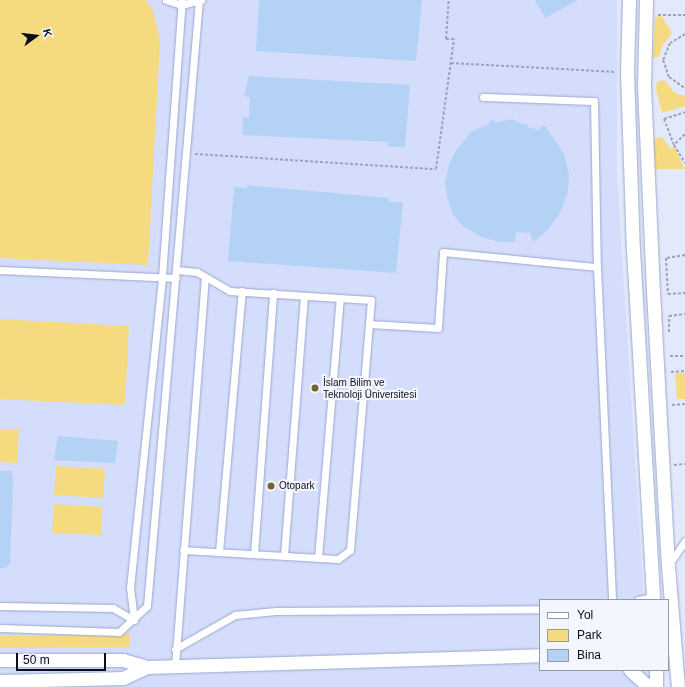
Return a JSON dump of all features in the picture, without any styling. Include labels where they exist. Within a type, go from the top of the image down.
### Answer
[{"type":"street","points":[[628,0],[627,72],[633,249],[652,598]]},
{"type":"street","points":[[646,0],[644,94],[669,599]]},
{"type":"street","points":[[669,608],[678,687]]},
{"type":"street","points":[[0,660],[123,660],[147,667],[539,655]]},
{"type":"street","points":[[0,681],[123,678],[147,667]]},
{"type":"street","points":[[631,671],[650,687]]},
{"type":"street","points":[[656,671],[656,687]]},
{"type":"lane","points":[[0,628],[119,632],[134,620],[147,606],[199,0],[181,2],[166,0]]},
{"type":"lane","points":[[134,620],[130,588],[162,277],[181,2]]},
{"type":"lane","points":[[483,97],[594,101],[597,267],[612,599]]},
{"type":"lane","points":[[369,324],[438,328],[443,252],[597,267]]},
{"type":"lane","points":[[0,270],[162,277],[197,272],[230,291],[371,300],[350,550],[338,559],[183,550]]},
{"type":"lane","points":[[175,666],[205,277]]},
{"type":"lane","points":[[219,552],[242,291]]},
{"type":"lane","points":[[254,554],[273,294]]},
{"type":"lane","points":[[284,556],[304,296]]},
{"type":"lane","points":[[318,558],[340,298]]},
{"type":"lane","points":[[668,566],[682,548],[685,541]]},
{"type":"lane","points":[[0,606],[113,608],[134,620]]},
{"type":"lane","points":[[176,649],[235,615],[276,611],[539,609]]},
{"type":"path","points":[[186,154],[436,169],[452,63],[454,39],[446,38],[449,0]]},
{"type":"path","points":[[668,13],[685,15]]},
{"type":"path","points":[[685,34],[670,43],[663,60],[668,77],[685,88]]},
{"type":"path","points":[[452,63],[627,72]]},
{"type":"path","points":[[685,112],[664,119],[674,145],[685,163]]},
{"type":"path","points":[[674,145],[685,134]]},
{"type":"path","points":[[685,255],[666,258],[668,294],[685,293]]},
{"type":"path","points":[[669,336],[668,316],[685,314]]},
{"type":"path","points":[[669,350],[670,357],[685,356]]},
{"type":"path","points":[[671,378],[671,372],[685,370]]},
{"type":"path","points":[[670,398],[670,405],[685,404]]},
{"type":"shaded area","name":"İslam Bilim ve Teknoloji Üniversitesi","points":[[0,0],[617,0],[617,176],[644,599],[539,599],[539,671],[649,671],[650,687],[0,687]]},
{"type":"green space","points":[[0,0],[145,0],[153,10],[160,41],[148,265],[0,258]]},
{"type":"green space","points":[[662,16],[672,33],[662,46],[659,57],[653,58],[655,17]]},
{"type":"green space","points":[[664,80],[675,93],[685,96],[685,106],[662,113],[656,90],[657,82]]},
{"type":"green space","points":[[662,137],[671,149],[674,147],[685,169],[653,169],[652,140]]},
{"type":"green space","points":[[0,319],[129,326],[125,405],[0,399]]},
{"type":"green space","points":[[675,373],[685,373],[685,399],[677,399]]},
{"type":"green space","points":[[0,429],[19,429],[17,463],[0,462]]},
{"type":"green space","points":[[56,466],[105,469],[103,498],[54,495]]},
{"type":"green space","points":[[54,504],[102,507],[101,535],[52,533]]},
{"type":"green space","points":[[130,634],[129,647],[0,648],[0,636]]},
{"type":"building","points":[[259,0],[422,0],[416,61],[256,51]]},
{"type":"building","points":[[535,0],[578,0],[545,18]]},
{"type":"building","points":[[249,76],[410,85],[405,147],[388,147],[388,142],[242,135],[243,117],[249,118],[250,98],[244,96]]},
{"type":"building","points":[[512,119],[522,124],[528,124],[527,127],[539,130],[541,126],[545,126],[564,154],[569,175],[568,192],[560,213],[546,232],[533,242],[530,233],[516,232],[515,242],[500,242],[482,237],[463,226],[453,215],[447,197],[445,183],[449,164],[457,149],[471,132],[489,124],[490,121],[494,120],[495,123]]},
{"type":"building","points":[[247,185],[389,198],[388,202],[403,202],[396,273],[228,261],[234,187],[248,188]]},
{"type":"building","points":[[58,436],[118,441],[115,463],[54,460]]},
{"type":"building","points":[[0,471],[12,471],[13,483],[10,564],[5,568],[0,568]]},
{"type":"place","name":"İslam Bilim ve Teknoloji Üniversitesi","points":[[315,388]]},
{"type":"place","name":"Otopark","points":[[271,486]]}]
